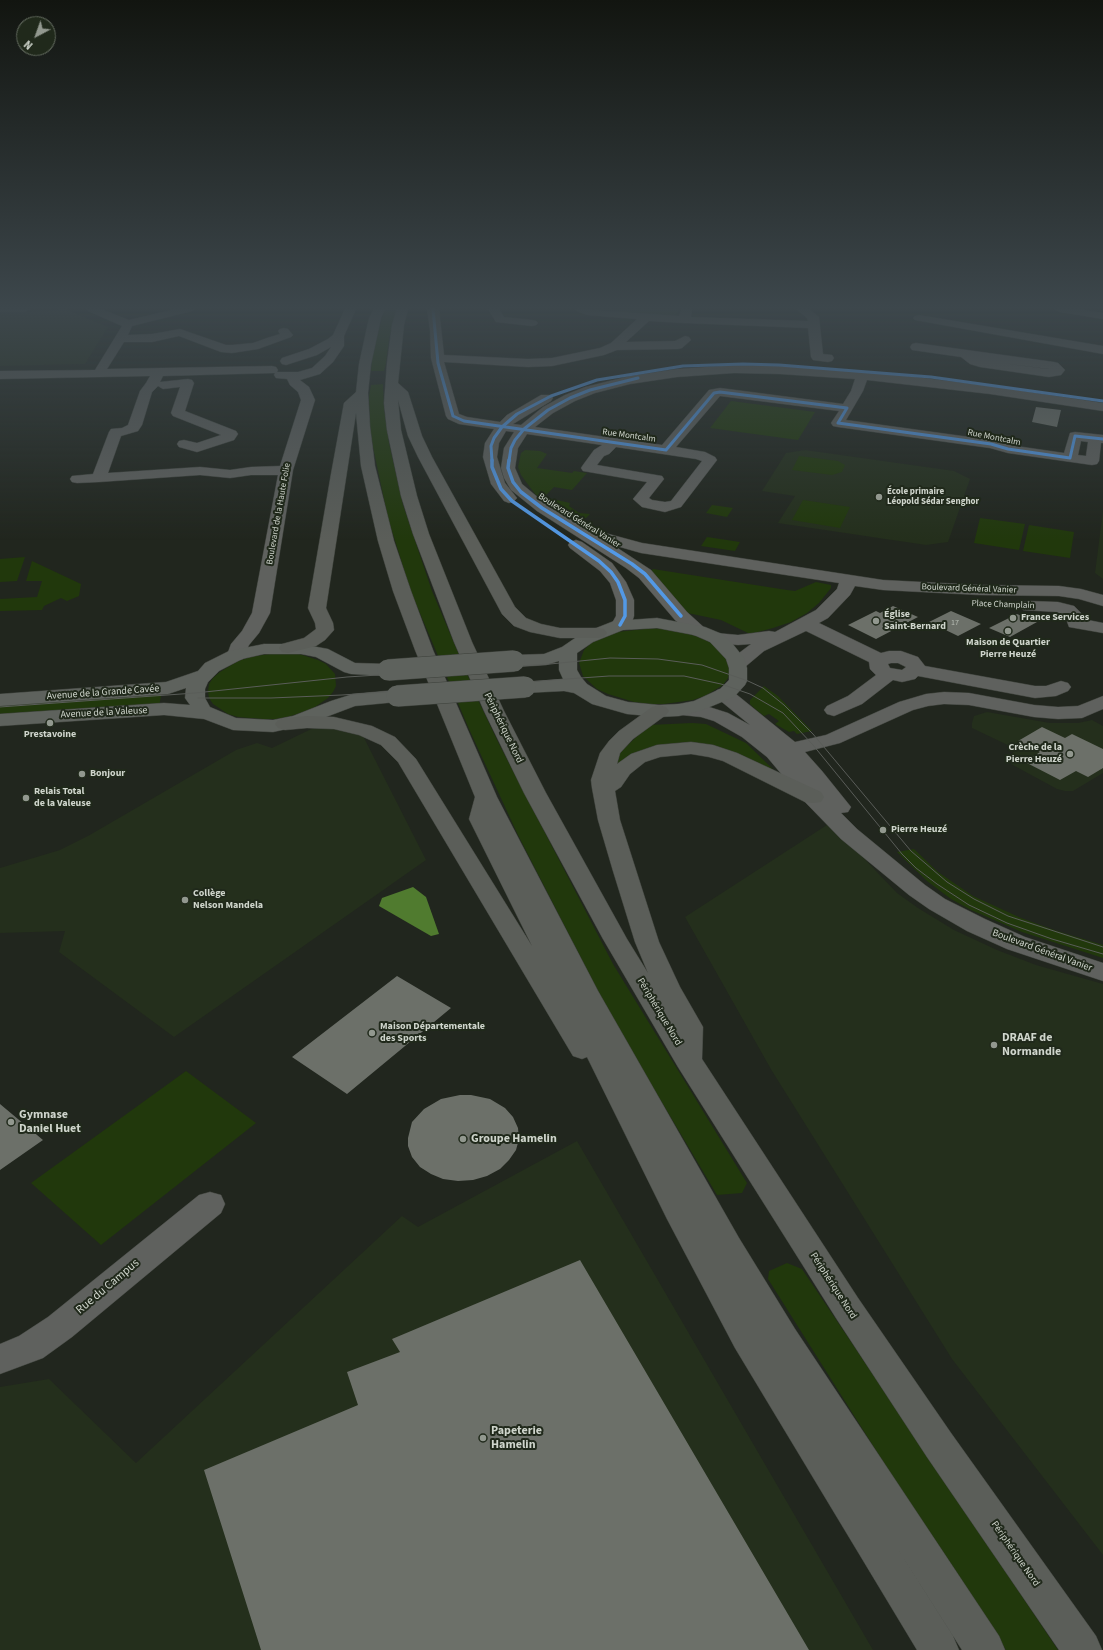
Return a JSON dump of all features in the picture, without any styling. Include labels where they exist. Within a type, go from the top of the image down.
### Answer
[{"type":"highway","points":[[363,386],[363,427],[368,466],[386,541],[402,591],[424,650],[486,798],[585,991],[732,1253],[783,1339],[985,1650]]},
{"type":"highway","name":"Périphérique Nord","points":[[392,386],[391,403],[394,430],[409,496],[435,574],[494,711],[535,793],[615,939],[688,1060],[852,1314],[939,1445],[1082,1650]]},
{"type":"highway","points":[[394,386],[402,392],[416,436],[425,457],[508,610],[520,622],[536,628],[564,633],[598,633]]},
{"type":"highway","points":[[279,648],[310,642],[325,630],[324,623],[317,608],[338,474],[351,403],[362,393]]},
{"type":"highway","points":[[669,710],[626,735],[610,753],[603,775],[603,788],[622,864],[647,942],[667,987],[690,1027],[688,1060]]},
{"type":"highway","points":[[285,724],[307,722],[334,723],[365,730],[388,741],[406,759],[678,1210]]},
{"type":"highway","points":[[603,788],[614,783],[617,776],[630,763],[642,756],[667,749],[692,748],[713,751],[730,757],[813,797]]},
{"type":"highway","points":[[486,798],[480,820],[678,1210],[747,1338],[939,1650]]},
{"type":"main road","points":[[207,714],[200,708],[195,698],[197,684],[203,675],[217,664],[236,655],[279,648],[314,652],[325,655],[338,663],[359,669],[388,670],[546,659],[568,651],[587,638],[620,625],[657,623],[671,624],[699,631],[716,638],[726,647],[738,663],[738,681],[733,688],[724,694],[700,705],[669,710],[636,710],[599,700],[580,688],[572,679],[568,670],[568,651]]},
{"type":"main road","points":[[327,709],[342,695],[347,684],[345,672],[338,663]]},
{"type":"main road","name":"Avenue de la Grande Cavée","points":[[0,700],[168,688],[203,675]]},
{"type":"main road","points":[[327,709],[353,700],[397,696],[564,685],[580,688]]},
{"type":"main road","name":"Avenue de la Valeuse","points":[[0,720],[164,709],[207,714],[224,721],[243,725],[264,726],[285,724],[308,718],[327,709]]},
{"type":"street","points":[[99,478],[116,432],[124,432],[133,428],[149,388],[165,386]]},
{"type":"street","points":[[184,444],[197,448],[229,437],[231,434],[178,413],[187,386]]},
{"type":"street","name":"Boulevard de la Haute Folie","points":[[236,655],[240,644],[250,633],[261,613],[265,596],[274,534],[286,470],[308,400],[304,390],[299,386]]},
{"type":"street","name":"Rue Montcalm","points":[[446,386],[453,416],[464,421],[513,428],[608,447],[666,450],[700,455],[710,460],[676,504],[665,507],[647,504],[641,499],[657,478],[588,468],[599,453],[608,447]]},
{"type":"street","name":"Boulevard Général Vanier","points":[[578,386],[565,390],[522,411],[513,428],[515,440],[510,453],[508,468],[513,482],[521,492],[532,501],[632,564],[645,574],[681,616],[699,631]]},
{"type":"street","name":"Boulevard Général Vanier","points":[[606,386],[570,398],[494,438],[491,449],[492,467],[498,484],[506,495],[516,504],[599,561],[614,576],[625,600],[625,616],[620,625]]},
{"type":"street","name":"Rue Montcalm","points":[[859,386],[838,423],[991,444],[1008,449],[1070,458],[1092,460],[1099,439],[1075,436],[1070,458]]},
{"type":"street","name":"Boulevard Général Vanier","points":[[971,386],[1103,407]]},
{"type":"street","name":"Boulevard Général Vanier","points":[[984,386],[1103,401]]},
{"type":"street","name":"Rue Montcalm","points":[[666,450],[714,393],[720,392],[847,408]]},
{"type":"street","points":[[77,479],[200,472],[230,474],[251,471],[286,470]]},
{"type":"street","name":"Boulevard Général Vanier","points":[[563,536],[582,533],[641,548],[849,581],[918,588],[1059,592],[1096,598]]},
{"type":"street","points":[[738,663],[750,652],[806,624],[828,609],[844,591],[849,581]]},
{"type":"street","name":"Place Champlain","points":[[894,599],[918,602],[1058,606],[1073,614],[1075,623],[1103,628]]},
{"type":"street","points":[[806,624],[885,667]]},
{"type":"street","points":[[250,633],[257,641],[279,648]]},
{"type":"street","points":[[716,638],[738,640],[784,634]]},
{"type":"street","points":[[834,710],[855,700],[885,667],[889,657],[901,657],[914,664],[915,670],[1035,692],[1049,692],[1061,687]]},
{"type":"street","name":"Boulevard Général Vanier","points":[[724,694],[782,751],[813,797],[849,834],[917,890],[937,904],[976,925],[1016,943],[1103,972]]},
{"type":"street","points":[[782,751],[833,739],[917,702],[944,698],[958,698],[1058,714],[1082,712],[1103,702]]},
{"type":"street","name":"Boulevard Général Vanier","points":[[669,710],[703,711],[734,723],[782,751],[815,774],[883,861]]},
{"type":"street","name":"Rue du Campus","points":[[0,1359],[31,1346],[60,1327],[210,1204]]},
{"type":"shaded area","points":[[371,386],[383,386],[384,408],[389,443],[403,505],[432,591],[479,702],[499,744],[613,964],[747,1183],[742,1193],[717,1195],[600,995],[518,835],[469,729],[411,592],[388,518],[370,428],[369,396]]},
{"type":"shaded area","points":[[731,401],[815,412],[798,440],[710,428]]},
{"type":"shaded area","points":[[525,450],[540,451],[547,454],[537,468],[572,473],[574,471],[587,473],[572,490],[554,487],[544,497],[570,503],[569,506],[579,513],[590,514],[586,518],[579,519],[569,517],[558,512],[535,494],[521,475],[518,467],[521,453]]},
{"type":"shaded area","name":"École primaire Léopold Sédar Senghor","points":[[805,450],[954,471],[970,479],[948,542],[926,545],[778,523],[795,496],[762,491],[786,453]]},
{"type":"shaded area","points":[[799,456],[838,461],[845,465],[842,472],[832,475],[792,470]]},
{"type":"shaded area","points":[[803,500],[850,507],[840,528],[792,520]]},
{"type":"shaded area","points":[[712,505],[733,508],[727,517],[706,513]]},
{"type":"shaded area","points":[[1103,511],[1103,579],[1095,573]]},
{"type":"shaded area","points":[[980,518],[1025,524],[1019,550],[974,543]]},
{"type":"shaded area","points":[[1029,525],[1074,532],[1070,558],[1023,551]]},
{"type":"shaded area","points":[[707,537],[740,542],[735,551],[701,546]]},
{"type":"shaded area","points":[[25,557],[17,581],[0,582],[0,559]]},
{"type":"shaded area","points":[[32,561],[81,584],[79,596],[67,601],[61,598],[44,606],[42,610],[0,611],[0,599],[37,597],[42,581],[26,581]]},
{"type":"shaded area","points":[[653,569],[795,591],[816,582],[831,585],[831,588],[819,603],[807,613],[791,622],[754,633],[748,633],[721,620],[683,612],[651,571]]},
{"type":"shaded area","points":[[654,628],[693,634],[714,644],[727,657],[730,671],[728,678],[723,685],[705,696],[693,700],[664,704],[649,704],[634,702],[608,694],[597,689],[583,676],[579,663],[584,650],[597,639],[617,632]]},
{"type":"shaded area","points":[[275,653],[299,654],[326,664],[335,674],[336,686],[333,692],[328,698],[312,709],[288,717],[276,719],[238,717],[228,714],[213,704],[209,698],[209,684],[220,672],[238,661],[250,657]]},
{"type":"shaded area","points":[[764,686],[778,696],[812,731],[797,734],[794,731],[789,732],[775,724],[779,721],[769,714],[764,716],[754,708],[750,704],[750,700]]},
{"type":"shaded area","points":[[162,690],[159,707],[0,716],[0,704]]},
{"type":"shaded area","points":[[987,712],[1050,723],[1078,723],[1092,720],[1103,726],[1103,773],[1073,791],[1057,789],[1011,764],[1009,757],[1016,749],[972,728],[974,716]]},
{"type":"shaded area","name":"Collège Nelson Mandela","points":[[332,719],[361,732],[426,860],[174,1037],[59,952],[65,931],[0,933],[0,868],[60,850],[88,836],[236,750],[257,743],[272,748]]},
{"type":"shaded area","points":[[692,723],[706,724],[746,743],[778,774],[710,747],[679,743],[654,747],[616,767],[615,757],[649,725]]},
{"type":"shaded area","points":[[830,823],[897,893],[954,930],[997,950],[1036,965],[1103,984],[1103,1555],[952,1359],[772,1071],[685,917]]},
{"type":"shaded area","points":[[914,849],[938,872],[973,896],[1021,918],[1103,945],[1103,958],[1022,932],[971,910],[951,899],[927,881],[897,852]]},
{"type":"shaded area","points":[[413,887],[426,897],[439,934],[431,936],[379,906],[382,898]]},
{"type":"shaded area","points":[[186,1071],[256,1123],[101,1245],[31,1183]]},
{"type":"shaded area","points":[[577,1141],[873,1650],[0,1650],[0,1387],[49,1379],[136,1463],[402,1216],[418,1227]]},
{"type":"shaded area","points":[[787,1263],[802,1269],[1058,1650],[1006,1650],[894,1479],[768,1279],[769,1271]]},
{"type":"building","points":[[1036,407],[1061,410],[1057,427],[1032,422]]},
{"type":"building","name":"Église Saint-Bernard","points":[[893,606],[918,617],[876,639],[848,625],[876,611],[880,613]]},
{"type":"building","points":[[951,611],[981,624],[958,636],[929,622]]},
{"type":"building","name":"Maison de Quartier Pierre Heuzé","points":[[1017,614],[1037,622],[1010,637],[989,628]]},
{"type":"building","name":"Crèche de la Pierre Heuzé","points":[[1042,727],[1065,738],[1072,734],[1103,749],[1103,768],[1088,777],[1076,771],[1060,780],[1025,762],[1040,752],[1018,741]]},
{"type":"building","name":"Maison Départementale des Sports","points":[[397,976],[451,1008],[347,1094],[292,1057]]},
{"type":"building","name":"Groupe Hamelin","points":[[460,1095],[471,1095],[490,1099],[505,1108],[513,1117],[518,1128],[519,1139],[516,1150],[500,1169],[487,1176],[473,1180],[458,1181],[443,1179],[420,1167],[412,1157],[408,1146],[408,1138],[412,1122],[424,1109],[441,1099]]},
{"type":"building","name":"Gymnase Daniel Huet","points":[[0,1104],[43,1140],[0,1170]]},
{"type":"building","name":"Papeterie Hamelin","points":[[580,1260],[809,1650],[261,1650],[204,1470],[358,1405],[347,1372],[400,1352],[392,1339]]},
{"type":"tram line","points":[[0,707],[195,693],[347,677],[550,664],[610,658],[658,659],[702,665],[748,681],[763,688],[784,705],[813,734],[911,851],[947,882],[974,899],[1008,916],[1103,947]]},
{"type":"tram line","points":[[198,698],[271,698],[342,695],[609,676],[684,676],[721,684],[750,694],[783,713],[813,745],[902,854],[916,868],[937,884],[969,905],[1007,923],[1052,939],[1103,954]]},
{"type":"cycle path","points":[[445,386],[453,416],[464,421],[666,450],[714,393],[720,392],[847,408],[838,423],[991,444],[1008,449],[1070,458],[1075,436],[1103,439]]},
{"type":"cycle path","points":[[580,386],[551,396],[517,414],[502,427],[494,438],[491,446],[492,467],[501,489],[512,501],[599,561],[611,572],[618,582],[625,600],[625,616],[620,625]]},
{"type":"cycle path","points":[[606,386],[590,390],[570,398],[548,410],[524,429],[515,440],[511,448],[508,468],[513,482],[521,492],[542,508],[632,564],[645,574],[681,616]]},
{"type":"cycle path","points":[[996,386],[1103,401]]},
{"type":"place","name":"École primaire Léopold Sédar Senghor","points":[[879,497]]},
{"type":"place","name":"France Services","points":[[1013,618]]},
{"type":"place","name":"Église Saint-Bernard","points":[[876,621]]},
{"type":"place","name":"Maison de Quartier Pierre Heuzé","points":[[1008,631]]},
{"type":"place","name":"Prestavoine","points":[[50,723]]},
{"type":"place","name":"Crèche de la Pierre Heuzé","points":[[1070,754]]},
{"type":"place","name":"Bonjour","points":[[82,774]]},
{"type":"place","name":"Relais Total de la Valeuse","points":[[26,798]]},
{"type":"place","name":"Pierre Heuzé","points":[[883,830]]},
{"type":"place","name":"Collège Nelson Mandela","points":[[185,900]]},
{"type":"place","name":"Maison Départementale des Sports","points":[[372,1033]]},
{"type":"place","name":"DRAAF de Normandie","points":[[994,1045]]},
{"type":"place","name":"Gymnase Daniel Huet","points":[[11,1122]]},
{"type":"place","name":"Groupe Hamelin","points":[[463,1139]]},
{"type":"place","name":"Papeterie Hamelin","points":[[483,1438]]}]
